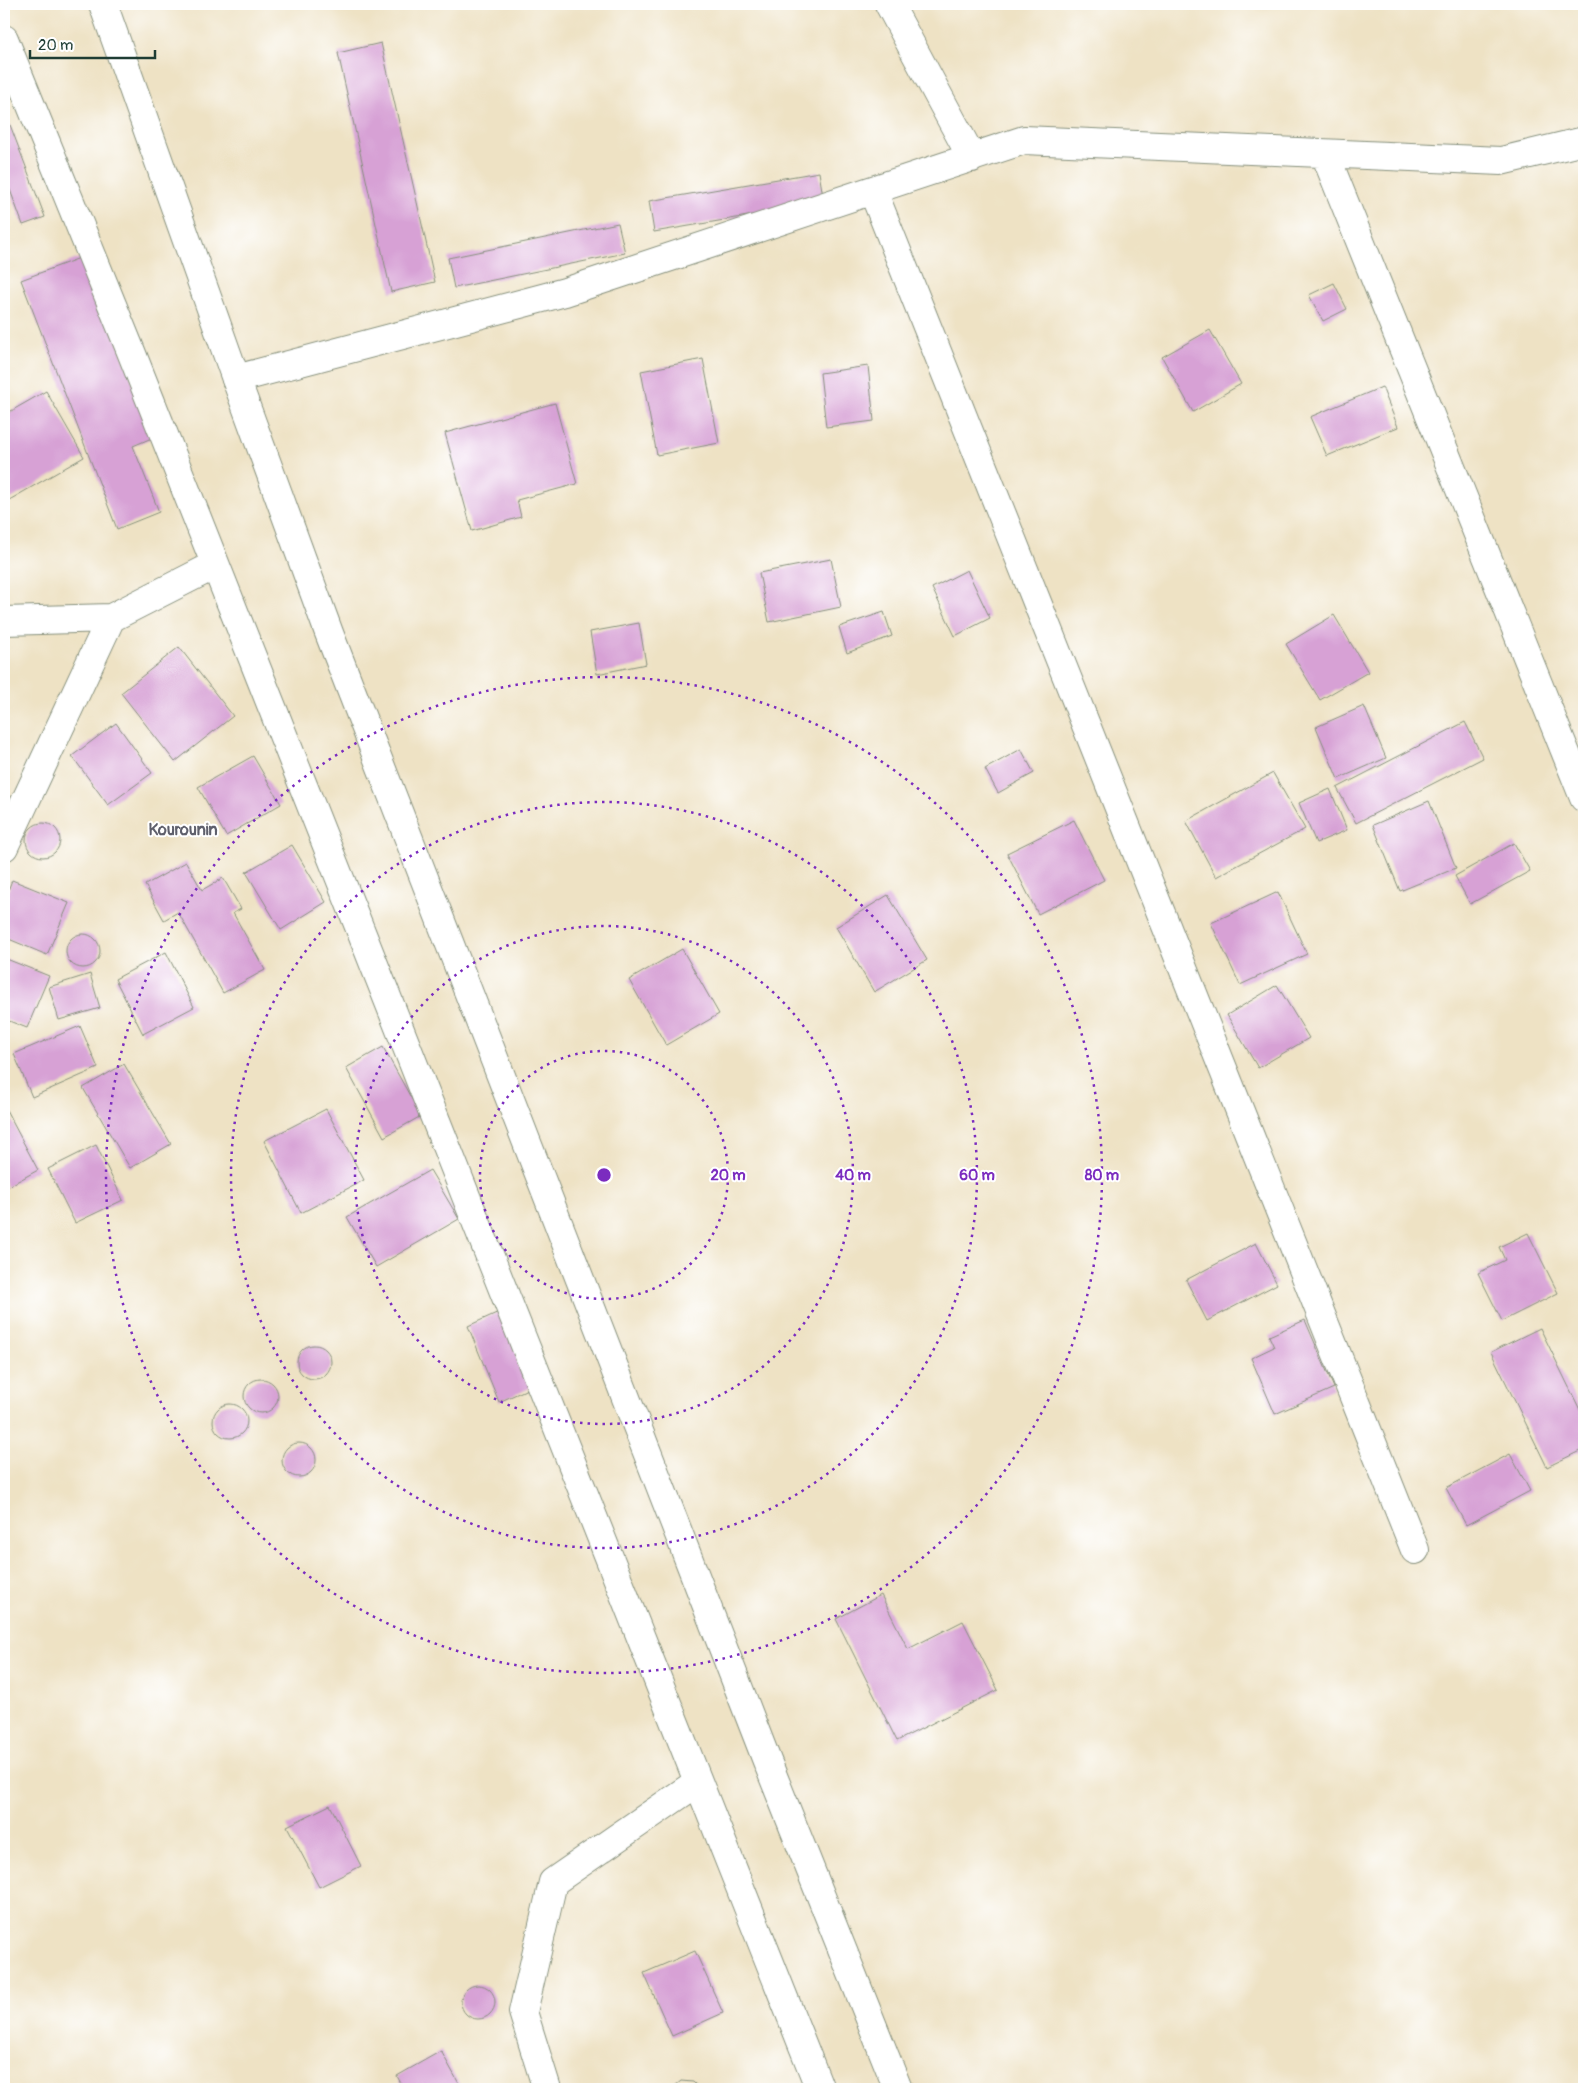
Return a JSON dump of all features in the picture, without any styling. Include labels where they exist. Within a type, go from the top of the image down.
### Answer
[{"type":"main road","points":[[103,4],[236,380],[332,642],[764,1752],[898,2089]]},
{"type":"main road","points":[[889,4],[972,158]]},
{"type":"main road","points":[[4,40],[215,565],[820,2089]]},
{"type":"main road","points":[[236,380],[564,292],[1024,140],[1501,161],[1584,141]]},
{"type":"main road","points":[[1325,154],[1584,798]]},
{"type":"main road","points":[[873,191],[1415,1550]]},
{"type":"main road","points":[[4,621],[111,618],[215,565]]},
{"type":"main road","points":[[4,847],[111,618]]},
{"type":"main road","points":[[546,2089],[523,2012],[553,1882],[698,1782]]},
{"type":"building","points":[[381,43],[435,282],[391,292],[338,53]]},
{"type":"building","points":[[4,109],[45,217],[23,225],[6,179],[4,180]]},
{"type":"building","points":[[819,172],[824,203],[654,232],[649,201]]},
{"type":"building","points":[[618,223],[625,253],[454,288],[448,258]]},
{"type":"building","points":[[85,256],[154,437],[133,446],[159,512],[117,529],[21,280]]},
{"type":"building","points":[[1334,283],[1347,309],[1323,321],[1309,295]]},
{"type":"building","points":[[1210,330],[1241,384],[1193,412],[1162,357]]},
{"type":"building","points":[[703,359],[719,443],[657,455],[641,371]]},
{"type":"building","points":[[868,366],[874,421],[826,427],[820,373]]},
{"type":"building","points":[[1382,387],[1398,427],[1327,456],[1310,417]]},
{"type":"building","points":[[46,391],[84,457],[4,503],[4,415]]},
{"type":"building","points":[[555,403],[577,484],[517,500],[521,517],[472,531],[445,433]]},
{"type":"building","points":[[831,559],[841,607],[769,622],[759,573]]},
{"type":"building","points":[[967,570],[990,618],[955,636],[932,588]]},
{"type":"building","points":[[884,612],[892,636],[847,653],[839,627]]},
{"type":"building","points":[[1334,615],[1368,672],[1320,700],[1286,644]]},
{"type":"building","points":[[639,623],[646,664],[597,674],[590,632]]},
{"type":"building","points":[[179,647],[233,716],[175,762],[121,693]]},
{"type":"building","points":[[1364,706],[1386,758],[1338,779],[1316,727]]},
{"type":"building","points":[[1465,722],[1483,758],[1356,823],[1337,788]]},
{"type":"building","points":[[116,723],[152,773],[108,805],[72,756]]},
{"type":"building","points":[[1021,749],[1034,773],[998,793],[985,769]]},
{"type":"building","points":[[253,756],[281,804],[226,836],[198,787]]},
{"type":"building","points":[[1273,773],[1305,829],[1216,877],[1186,821]]},
{"type":"building","points":[[1330,789],[1347,830],[1316,843],[1299,803]]},
{"type":"building","points":[[1429,801],[1456,868],[1400,891],[1373,825]]},
{"type":"building","points":[[1074,820],[1104,880],[1038,914],[1007,853]]},
{"type":"building","points":[[43,823],[50,824],[55,828],[59,833],[59,847],[55,852],[50,856],[43,857],[36,856],[31,852],[27,847],[26,840],[27,833],[31,828],[36,824]]},
{"type":"building","points":[[1514,843],[1530,871],[1470,904],[1455,876]]},
{"type":"building","points":[[292,845],[326,902],[281,930],[246,872]]},
{"type":"building","points":[[186,862],[202,890],[223,878],[241,909],[233,913],[265,970],[223,993],[178,912],[164,920],[145,885]]},
{"type":"building","points":[[12,880],[69,903],[47,955],[4,937],[4,901]]},
{"type":"building","points":[[1278,892],[1307,954],[1240,985],[1211,923]]},
{"type":"building","points":[[888,895],[927,960],[874,992],[836,927]]},
{"type":"building","points":[[83,934],[90,935],[95,939],[99,944],[99,958],[95,963],[90,967],[83,968],[76,967],[71,963],[67,958],[66,951],[67,944],[71,939],[76,935]]},
{"type":"building","points":[[682,949],[719,1014],[666,1045],[629,980]]},
{"type":"building","points":[[166,952],[194,1007],[143,1034],[115,979]]},
{"type":"building","points":[[4,958],[49,976],[27,1028],[4,1019]]},
{"type":"building","points":[[90,974],[100,1008],[59,1020],[49,987]]},
{"type":"building","points":[[1277,985],[1309,1038],[1258,1068],[1227,1015]]},
{"type":"building","points":[[80,1026],[98,1068],[32,1097],[14,1054]]},
{"type":"building","points":[[383,1047],[421,1116],[384,1137],[346,1068]]},
{"type":"building","points":[[124,1064],[171,1144],[130,1168],[83,1088]]},
{"type":"building","points":[[4,1106],[38,1170],[7,1187],[4,1181]]},
{"type":"building","points":[[326,1109],[364,1180],[301,1213],[264,1141]]},
{"type":"building","points":[[96,1145],[123,1200],[75,1223],[48,1169]]},
{"type":"building","points":[[430,1170],[459,1219],[376,1267],[347,1217]]},
{"type":"building","points":[[1528,1233],[1558,1293],[1502,1321],[1478,1273],[1505,1260],[1499,1247]]},
{"type":"building","points":[[1256,1243],[1277,1284],[1207,1321],[1186,1280]]},
{"type":"building","points":[[501,1311],[532,1387],[499,1402],[468,1326]]},
{"type":"building","points":[[1305,1320],[1334,1388],[1275,1414],[1251,1358],[1274,1347],[1269,1336]]},
{"type":"building","points":[[1540,1328],[1584,1418],[1584,1449],[1547,1467],[1491,1352]]},
{"type":"building","points":[[314,1345],[321,1346],[326,1350],[330,1355],[330,1369],[326,1374],[321,1378],[314,1379],[307,1378],[302,1374],[298,1369],[297,1362],[298,1355],[302,1350],[307,1346]]},
{"type":"building","points":[[261,1379],[268,1380],[273,1384],[277,1389],[277,1403],[273,1408],[268,1412],[261,1413],[254,1412],[249,1408],[245,1403],[244,1396],[245,1389],[249,1384],[254,1380]]},
{"type":"building","points":[[230,1404],[237,1405],[242,1409],[246,1414],[246,1428],[242,1433],[237,1437],[230,1438],[223,1437],[218,1433],[214,1428],[213,1421],[214,1414],[218,1409],[223,1405]]},
{"type":"building","points":[[299,1443],[306,1444],[311,1448],[315,1453],[315,1467],[311,1472],[306,1476],[299,1477],[292,1476],[287,1472],[283,1467],[282,1460],[283,1453],[287,1448],[292,1444]]},
{"type":"building","points":[[1510,1454],[1530,1491],[1466,1525],[1446,1488]]},
{"type":"building","points":[[881,1595],[908,1649],[963,1621],[998,1690],[897,1741],[836,1619]]},
{"type":"building","points":[[330,1805],[361,1866],[319,1887],[287,1826]]},
{"type":"building","points":[[695,1951],[723,2013],[672,2036],[644,1973]]},
{"type":"building","points":[[478,1985],[485,1986],[490,1990],[494,1995],[494,2009],[490,2014],[485,2018],[478,2019],[471,2018],[466,2014],[462,2009],[461,2002],[462,1995],[466,1990],[471,1986]]},
{"type":"building","points":[[441,2051],[462,2089],[404,2089],[397,2076]]},
{"type":"building","points":[[681,2081],[693,2082],[700,2089],[671,2089]]},
{"type":"district","name":"Kourounin","points":[[183,830]]}]
